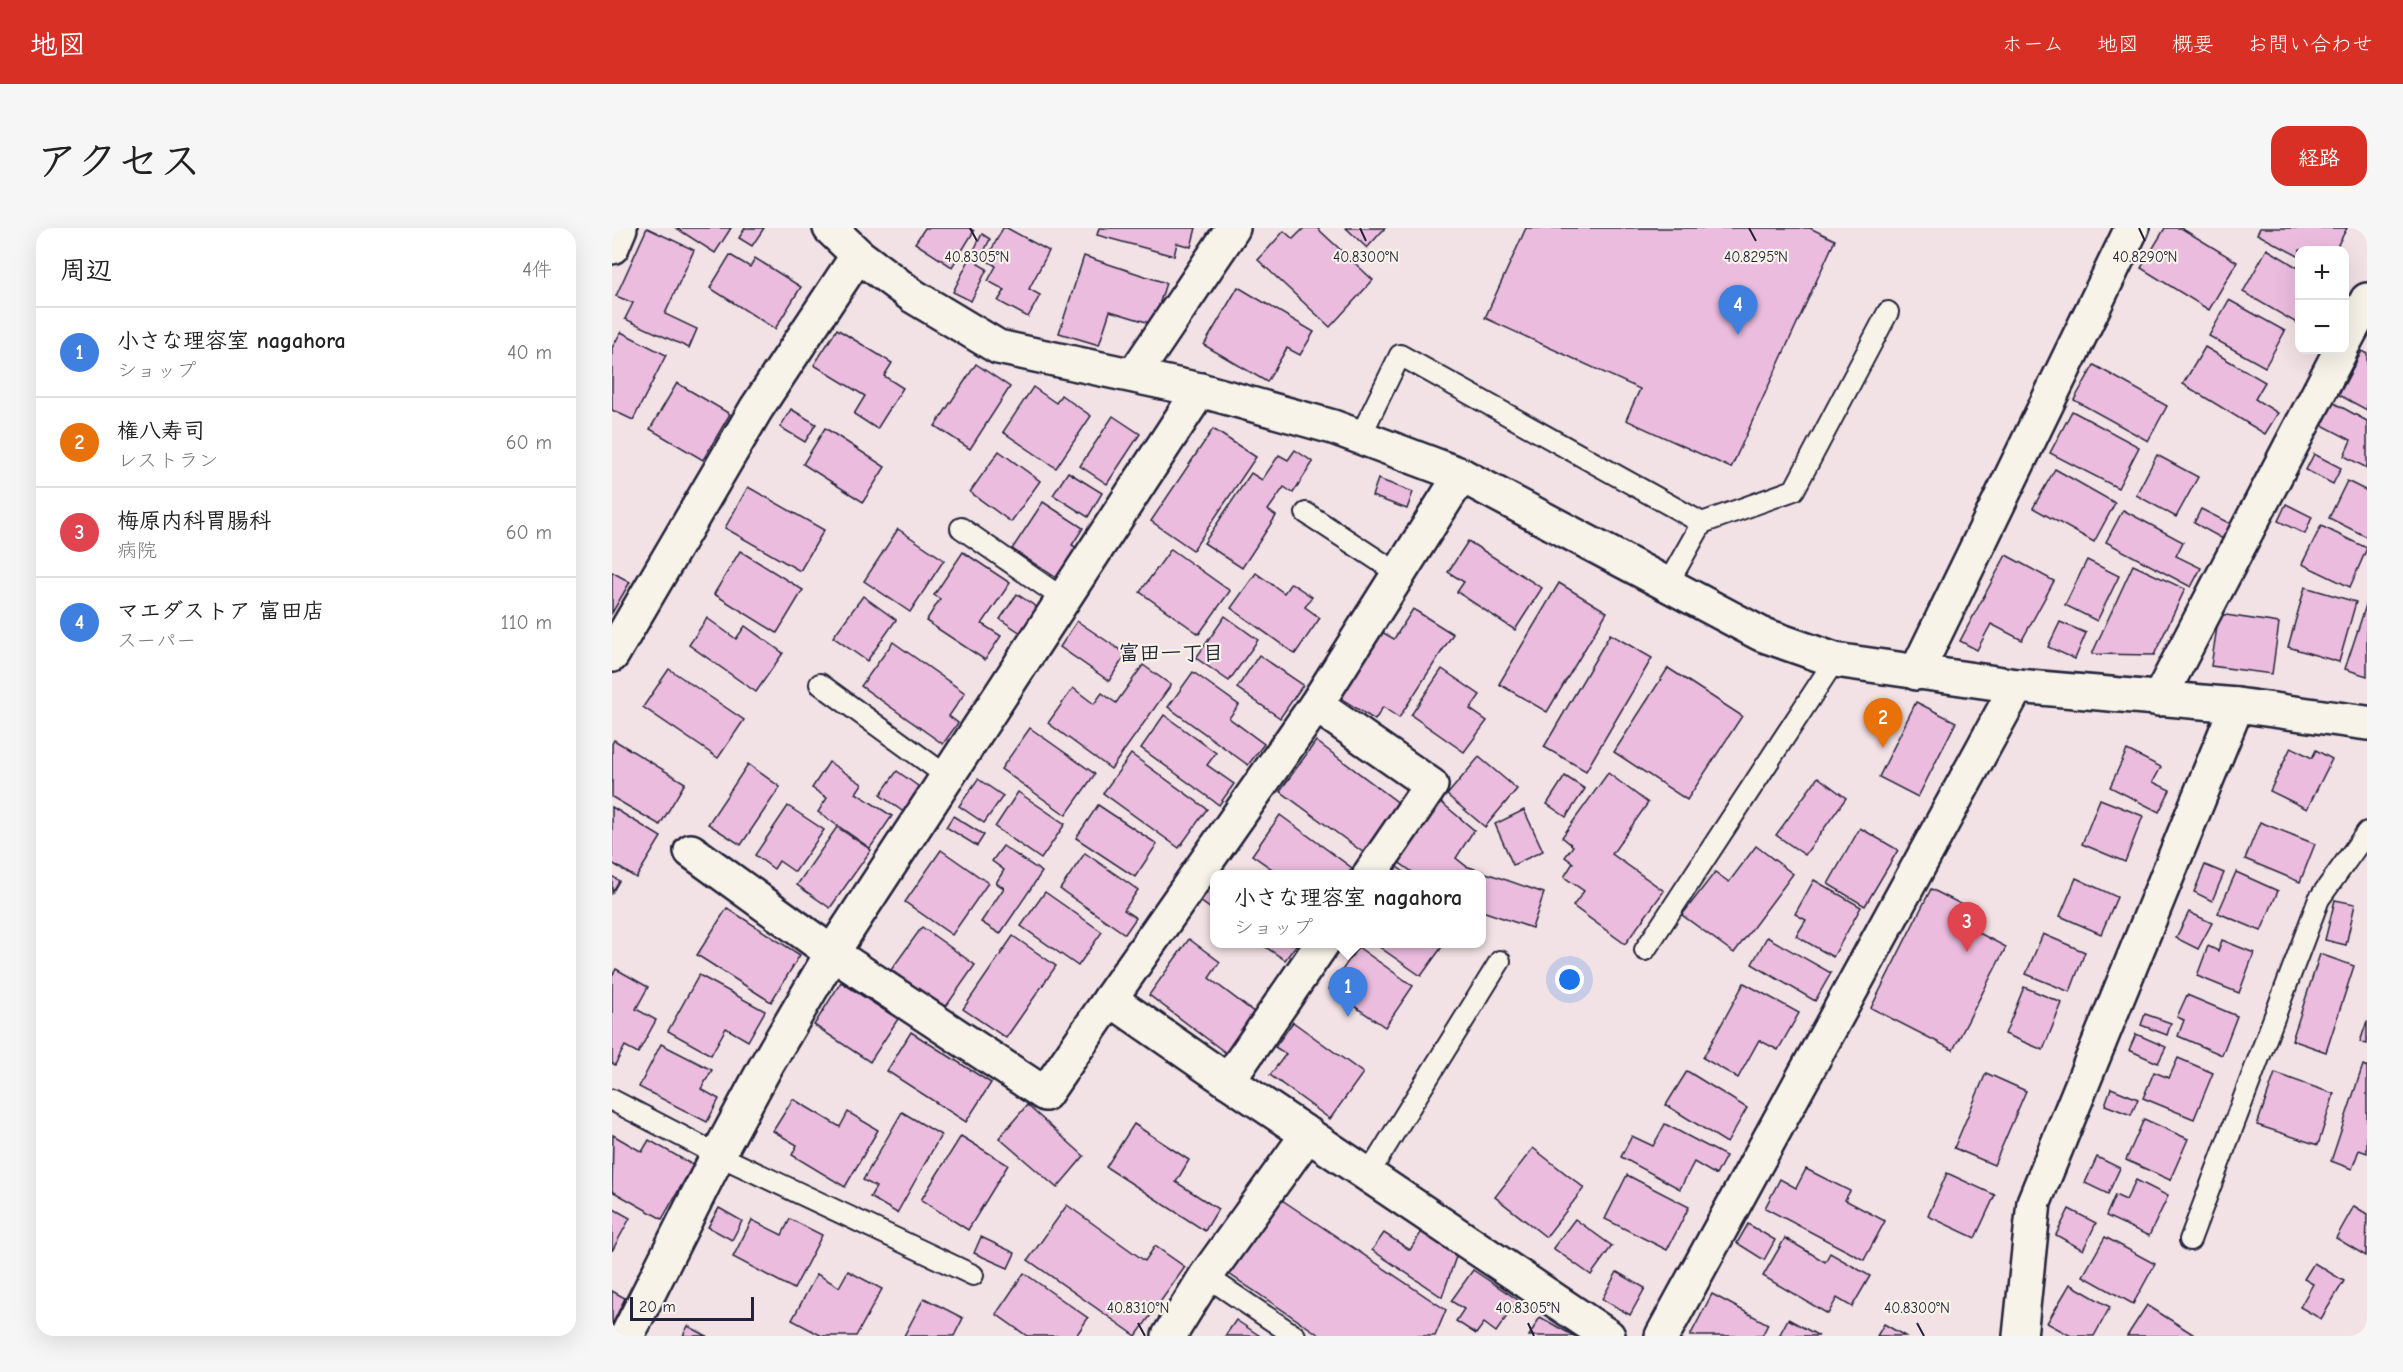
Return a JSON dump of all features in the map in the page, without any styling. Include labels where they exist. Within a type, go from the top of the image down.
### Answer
[{"type":"street","points":[[612,247],[620,228]]},
{"type":"street","points":[[1134,375],[1233,228]]},
{"type":"street","points":[[1916,672],[2132,228]]},
{"type":"street","points":[[612,655],[756,409],[842,237],[913,296],[998,347],[1200,390],[1333,427],[1360,437],[1461,475],[1761,634],[1835,660],[2017,686],[2237,705],[2367,723]]},
{"type":"street","points":[[2349,334],[2367,300]]},
{"type":"street","points":[[2160,699],[2339,354]]},
{"type":"street","points":[[627,1336],[766,1064],[832,953],[1065,600],[1200,390]]},
{"type":"street","points":[[691,851],[832,953],[1045,1094],[1316,705],[1461,475]]},
{"type":"street","points":[[1662,1336],[2017,686]]},
{"type":"street","points":[[1316,705],[1431,785],[1373,870]]},
{"type":"street","points":[[2020,1336],[2034,1202],[2237,705]]},
{"type":"street","points":[[1228,1082],[1319,948]]},
{"type":"street","points":[[1110,999],[1228,1082],[1608,1336]]},
{"type":"street","points":[[1169,1336],[1206,1275],[1308,1134]]},
{"type":"lane","points":[[1668,585],[1702,523],[1794,490],[1888,312]]},
{"type":"lane","points":[[1360,437],[1400,356],[1702,523]]},
{"type":"lane","points":[[1306,513],[1399,574]]},
{"type":"lane","points":[[961,528],[1065,600]]},
{"type":"lane","points":[[1646,950],[1835,660]]},
{"type":"lane","points":[[820,684],[948,777]]},
{"type":"lane","points":[[2190,1240],[2319,899],[2367,832]]},
{"type":"lane","points":[[1368,1175],[1500,961]]},
{"type":"lane","points":[[612,1100],[718,1155],[973,1275]]},
{"type":"lane","points":[[1206,1275],[1295,1336]]},
{"type":"building","points":[[647,228],[694,250],[665,314],[697,329],[689,348],[625,319],[633,303],[616,296]]},
{"type":"building","points":[[676,228],[731,228],[715,253]]},
{"type":"building","points":[[745,228],[764,228],[752,246],[739,238]]},
{"type":"building","points":[[925,228],[969,228],[974,231],[952,267],[915,243]]},
{"type":"building","points":[[1003,228],[1049,251],[1029,289],[1040,295],[1028,317],[998,301],[1005,290],[988,281],[996,266],[986,260]]},
{"type":"building","points":[[1099,228],[1196,228],[1191,247],[1177,243],[1174,256],[1097,235]]},
{"type":"building","points":[[1304,228],[1317,228],[1373,280],[1330,327],[1258,260],[1284,231],[1293,239]]},
{"type":"building","points":[[1346,228],[1385,228],[1367,248]]},
{"type":"building","points":[[1526,228],[1810,228],[1835,240],[1731,468],[1626,420],[1640,389],[1485,318]]},
{"type":"building","points":[[2165,228],[2181,228],[2237,262],[2209,310],[2141,268]]},
{"type":"building","points":[[2260,228],[2347,228],[2337,246],[2295,246],[2295,254],[2257,234]]},
{"type":"building","points":[[982,234],[990,239],[978,264],[987,269],[971,301],[953,292]]},
{"type":"building","points":[[2267,249],[2295,266],[2295,322],[2243,292]]},
{"type":"building","points":[[730,255],[750,267],[755,258],[801,287],[775,329],[710,288]]},
{"type":"building","points":[[1084,256],[1166,283],[1153,324],[1110,311],[1099,345],[1059,333]]},
{"type":"building","points":[[1238,287],[1314,332],[1300,355],[1287,348],[1267,382],[1204,345]]},
{"type":"building","points":[[2229,300],[2285,331],[2265,367],[2209,336]]},
{"type":"building","points":[[837,329],[892,363],[884,376],[903,388],[877,429],[854,414],[865,396],[814,365]]},
{"type":"building","points":[[621,332],[666,355],[633,420],[612,410],[612,348]]},
{"type":"building","points":[[2205,347],[2265,382],[2255,399],[2278,413],[2265,434],[2183,384]]},
{"type":"building","points":[[2362,351],[2367,354],[2367,410],[2339,395]]},
{"type":"building","points":[[976,364],[1010,387],[970,449],[935,426]]},
{"type":"building","points":[[2094,365],[2167,406],[2148,441],[2074,400]]},
{"type":"building","points":[[677,383],[730,414],[703,460],[650,429]]},
{"type":"building","points":[[1033,387],[1056,403],[1061,395],[1091,416],[1056,468],[1003,432]]},
{"type":"building","points":[[2334,403],[2367,421],[2367,468],[2344,456],[2351,440],[2322,425]]},
{"type":"building","points":[[791,409],[816,424],[805,442],[780,427]]},
{"type":"building","points":[[2072,411],[2139,447],[2118,488],[2050,453]]},
{"type":"building","points":[[1113,416],[1140,434],[1107,484],[1080,466]]},
{"type":"building","points":[[825,428],[885,467],[863,502],[803,464]]},
{"type":"building","points":[[1213,429],[1256,457],[1193,550],[1151,521]]},
{"type":"building","points":[[1295,450],[1313,462],[1293,493],[1284,487],[1268,510],[1276,516],[1242,568],[1204,543],[1251,473],[1262,480],[1279,455],[1288,460]]},
{"type":"building","points":[[999,451],[1040,481],[1011,522],[970,492]]},
{"type":"building","points":[[2314,454],[2341,468],[2333,484],[2306,470]]},
{"type":"building","points":[[2157,455],[2198,477],[2176,517],[2136,495]]},
{"type":"building","points":[[2055,469],[2115,503],[2094,542],[2033,508]]},
{"type":"building","points":[[1068,472],[1102,493],[1088,517],[1053,495]]},
{"type":"building","points":[[1378,479],[1413,492],[1407,509],[1372,496]]},
{"type":"building","points":[[2347,481],[2367,491],[2367,537],[2329,518]]},
{"type":"building","points":[[748,487],[824,530],[800,571],[725,528]]},
{"type":"building","points":[[1043,502],[1083,528],[1072,545],[1084,552],[1064,583],[1012,549]]},
{"type":"building","points":[[2286,504],[2312,517],[2305,534],[2278,521]]},
{"type":"building","points":[[2201,509],[2231,524],[2223,539],[2194,523]]},
{"type":"building","points":[[2123,510],[2183,542],[2176,556],[2201,568],[2191,587],[2106,542]]},
{"type":"building","points":[[2321,526],[2367,548],[2350,587],[2302,564]]},
{"type":"building","points":[[898,529],[944,560],[910,612],[864,581]]},
{"type":"building","points":[[1468,541],[1542,588],[1515,630],[1457,592],[1464,582],[1448,572]]},
{"type":"building","points":[[1171,549],[1230,591],[1199,634],[1140,592]]},
{"type":"building","points":[[740,551],[803,590],[777,633],[714,594]]},
{"type":"building","points":[[963,552],[1010,583],[982,624],[1001,636],[985,660],[926,621],[940,599],[934,595]]},
{"type":"building","points":[[2006,555],[2054,581],[2022,640],[1991,624],[1977,650],[1960,641]]},
{"type":"building","points":[[2087,560],[2119,576],[2097,621],[2065,605]]},
{"type":"building","points":[[2133,565],[2185,589],[2154,655],[2092,654]]},
{"type":"building","points":[[612,572],[630,582],[612,613]]},
{"type":"building","points":[[1256,573],[1284,593],[1291,583],[1312,597],[1305,607],[1320,618],[1295,654],[1231,608]]},
{"type":"building","points":[[1559,583],[1607,612],[1547,712],[1499,684]]},
{"type":"building","points":[[2305,587],[2356,602],[2339,662],[2288,647]]},
{"type":"building","points":[[1017,594],[1038,608],[1021,633],[1000,619]]},
{"type":"building","points":[[863,596],[896,620],[867,661],[833,637]]},
{"type":"building","points":[[2367,602],[2367,676],[2345,669]]},
{"type":"building","points":[[1413,609],[1453,634],[1399,718],[1383,707],[1375,720],[1340,698],[1382,632],[1394,639]]},
{"type":"building","points":[[2219,614],[2279,623],[2272,674],[2211,666]]},
{"type":"building","points":[[1225,616],[1258,640],[1229,681],[1196,658]]},
{"type":"building","points":[[707,618],[736,639],[745,626],[783,653],[756,692],[689,645]]},
{"type":"building","points":[[1077,621],[1126,654],[1109,681],[1060,647]]},
{"type":"building","points":[[2060,622],[2086,633],[2075,659],[2048,647]]},
{"type":"building","points":[[1610,634],[1652,658],[1586,771],[1544,747]]},
{"type":"building","points":[[893,642],[965,693],[949,716],[958,723],[943,744],[861,686]]},
{"type":"building","points":[[1259,655],[1303,685],[1280,718],[1237,688]]},
{"type":"building","points":[[1143,665],[1171,685],[1111,769],[1048,723],[1073,688],[1094,704],[1102,693],[1116,703]]},
{"type":"building","points":[[1668,668],[1742,716],[1687,800],[1614,752]]},
{"type":"building","points":[[669,669],[744,720],[718,758],[643,707]]},
{"type":"building","points":[[1442,669],[1480,695],[1470,709],[1487,721],[1464,752],[1411,715]]},
{"type":"building","points":[[1193,672],[1239,705],[1229,718],[1264,744],[1248,765],[1168,707]]},
{"type":"building","points":[[1916,702],[1956,722],[1918,797],[1879,777]]},
{"type":"building","points":[[1164,715],[1216,753],[1207,765],[1234,784],[1219,805],[1141,748]]},
{"type":"building","points":[[1030,728],[1095,774],[1066,815],[1001,769]]},
{"type":"building","points":[[614,740],[685,783],[660,825],[612,797],[612,744]]},
{"type":"building","points":[[1316,741],[1400,804],[1364,853],[1280,791]]},
{"type":"building","points":[[2291,747],[2312,758],[2316,750],[2332,759],[2307,809],[2270,791]]},
{"type":"building","points":[[2127,750],[2161,767],[2153,782],[2170,790],[2159,812],[2110,787]]},
{"type":"building","points":[[1131,754],[1207,809],[1179,848],[1103,793]]},
{"type":"building","points":[[1479,757],[1517,789],[1485,827],[1447,795]]},
{"type":"building","points":[[829,762],[862,784],[856,793],[892,816],[870,848],[818,812],[827,798],[812,788]]},
{"type":"building","points":[[748,764],[780,787],[741,845],[708,824]]},
{"type":"building","points":[[897,771],[922,789],[905,813],[880,795]]},
{"type":"building","points":[[1608,773],[1648,803],[1612,854],[1664,891],[1625,944],[1573,906],[1584,891],[1564,877],[1573,863],[1565,857],[1573,846],[1562,837]]},
{"type":"building","points":[[1565,776],[1585,789],[1566,817],[1547,804]]},
{"type":"building","points":[[1818,777],[1846,798],[1805,855],[1776,835]]},
{"type":"building","points":[[978,779],[1003,796],[984,823],[959,806]]},
{"type":"building","points":[[1018,792],[1065,824],[1041,859],[995,827]]},
{"type":"building","points":[[2100,799],[2143,816],[2125,862],[2082,844]]},
{"type":"building","points":[[1441,802],[1474,830],[1456,858],[1466,866],[1478,870],[1409,870],[1397,861]]},
{"type":"building","points":[[1098,805],[1157,844],[1135,877],[1076,838]]},
{"type":"building","points":[[788,806],[824,830],[795,872],[779,861],[774,869],[755,855]]},
{"type":"building","points":[[612,807],[661,837],[636,878],[612,863]]},
{"type":"building","points":[[1524,810],[1543,851],[1513,865],[1495,824]]},
{"type":"building","points":[[1280,815],[1352,868],[1351,870],[1273,870],[1252,855]]},
{"type":"building","points":[[953,816],[984,835],[977,846],[946,827]]},
{"type":"building","points":[[2260,822],[2315,844],[2300,882],[2245,859]]},
{"type":"building","points":[[837,827],[871,850],[830,908],[797,885]]},
{"type":"building","points":[[1860,828],[1898,850],[1865,906],[1828,884]]},
{"type":"building","points":[[1003,846],[1042,872],[1000,934],[981,922],[1004,888],[996,883],[1004,870],[992,861]]},
{"type":"building","points":[[1756,846],[1793,874],[1734,953],[1682,915],[1715,872],[1729,882]]},
{"type":"building","points":[[941,850],[988,883],[952,935],[905,902]]},
{"type":"building","points":[[1085,853],[1138,890],[1124,910],[1136,918],[1125,934],[1060,889]]},
{"type":"building","points":[[2205,865],[2224,873],[2212,901],[2194,892]]},
{"type":"building","points":[[2236,872],[2278,891],[2261,931],[2218,913]]},
{"type":"building","points":[[1486,873],[1544,893],[1532,928],[1486,912]]},
{"type":"building","points":[[612,876],[619,881],[612,893]]},
{"type":"building","points":[[2076,878],[2117,897],[2101,934],[2060,916]]},
{"type":"building","points":[[1814,880],[1861,907],[1833,957],[1796,936],[1806,920],[1795,914]]},
{"type":"building","points":[[1210,886],[1210,908],[1200,901]]},
{"type":"building","points":[[1931,889],[1967,907],[1960,923],[2006,947],[1953,1050],[1871,1008]]},
{"type":"building","points":[[1045,892],[1102,932],[1078,966],[1021,926]]},
{"type":"building","points":[[2335,900],[2355,904],[2346,945],[2325,940]]},
{"type":"building","points":[[727,908],[800,955],[771,1002],[697,955]]},
{"type":"building","points":[[2189,912],[2212,923],[2198,949],[2176,938]]},
{"type":"building","points":[[922,927],[975,965],[945,1008],[891,970]]},
{"type":"building","points":[[2043,934],[2085,952],[2070,992],[2026,974]]},
{"type":"building","points":[[1013,936],[1056,966],[1006,1038],[963,1009]]},
{"type":"building","points":[[1767,937],[1831,973],[1815,1001],[1752,964]]},
{"type":"building","points":[[1189,939],[1220,962],[1209,978],[1255,1013],[1226,1053],[1149,995]]},
{"type":"building","points":[[2222,940],[2254,953],[2239,993],[2197,976],[2208,946],[2218,951]]},
{"type":"building","points":[[1267,948],[1294,948],[1285,960]]},
{"type":"building","points":[[1357,948],[1413,986],[1385,1027],[1329,989]]},
{"type":"building","points":[[1381,948],[1441,948],[1421,976]]},
{"type":"building","points":[[2320,954],[2354,966],[2326,1052],[2292,1040]]},
{"type":"building","points":[[616,969],[648,987],[636,1009],[656,1020],[638,1053],[625,1046],[615,1065],[612,1063],[612,976]]},
{"type":"building","points":[[699,975],[765,1011],[748,1041],[726,1028],[711,1055],[668,1031]]},
{"type":"building","points":[[841,982],[898,1019],[870,1062],[814,1025]]},
{"type":"building","points":[[1744,983],[1799,1013],[1778,1050],[1759,1040],[1738,1078],[1703,1058]]},
{"type":"building","points":[[2024,987],[2062,1003],[2043,1050],[2005,1034]]},
{"type":"building","points":[[2187,995],[2237,1016],[2222,1055],[2178,1036],[2184,1020],[2177,1017]]},
{"type":"building","points":[[2145,1014],[2171,1023],[2167,1035],[2141,1025]]},
{"type":"building","points":[[2367,1021],[2367,1044],[2360,1042]]},
{"type":"building","points":[[1293,1022],[1363,1073],[1330,1119],[1270,1075],[1286,1054],[1275,1047]]},
{"type":"building","points":[[911,1032],[991,1083],[966,1122],[887,1071]]},
{"type":"building","points":[[2136,1034],[2166,1047],[2158,1063],[2129,1050]]},
{"type":"building","points":[[661,1044],[712,1070],[701,1089],[719,1099],[707,1122],[639,1087]]},
{"type":"building","points":[[2178,1058],[2213,1073],[2194,1119],[2143,1098],[2154,1072],[2169,1078]]},
{"type":"building","points":[[2363,1065],[2367,1067],[2367,1153],[2359,1150],[2352,1169],[2331,1161]]},
{"type":"building","points":[[1687,1071],[1747,1108],[1727,1143],[1666,1105]]},
{"type":"building","points":[[1986,1073],[2026,1091],[1994,1165],[1954,1148]]},
{"type":"building","points":[[2275,1073],[2334,1094],[2318,1145],[2257,1125]]},
{"type":"building","points":[[2111,1088],[2138,1099],[2131,1115],[2105,1105]]},
{"type":"building","points":[[793,1099],[840,1127],[848,1112],[878,1130],[845,1187],[792,1155],[797,1145],[773,1131]]},
{"type":"building","points":[[1027,1105],[1084,1156],[1057,1188],[999,1138]]},
{"type":"building","points":[[902,1112],[941,1135],[897,1213],[870,1197],[876,1187],[863,1180]]},
{"type":"building","points":[[2144,1119],[2188,1139],[2170,1180],[2126,1160]]},
{"type":"building","points":[[1134,1124],[1189,1160],[1176,1182],[1218,1209],[1205,1231],[1106,1167]]},
{"type":"building","points":[[1665,1124],[1726,1156],[1716,1175],[1694,1162],[1680,1189],[1621,1157],[1632,1136],[1653,1146]]},
{"type":"building","points":[[613,1135],[642,1152],[649,1140],[693,1165],[662,1219],[612,1191]]},
{"type":"building","points":[[961,1136],[1008,1165],[968,1230],[921,1200]]},
{"type":"building","points":[[1533,1148],[1584,1188],[1546,1237],[1495,1197]]},
{"type":"building","points":[[2097,1157],[2120,1168],[2108,1194],[2085,1183]]},
{"type":"building","points":[[1806,1169],[1850,1191],[1845,1200],[1885,1221],[1864,1260],[1765,1208],[1780,1179],[1796,1188]]},
{"type":"building","points":[[1947,1173],[1995,1195],[1975,1238],[1928,1216]]},
{"type":"building","points":[[1627,1175],[1689,1207],[1667,1250],[1605,1219]]},
{"type":"building","points":[[2136,1180],[2168,1196],[2149,1236],[2106,1216],[2115,1195],[2126,1200]]},
{"type":"building","points":[[1279,1198],[1446,1310],[1435,1336],[1321,1336],[1229,1274]]},
{"type":"building","points":[[1067,1205],[1145,1261],[1155,1246],[1185,1267],[1136,1336],[1028,1260]]},
{"type":"building","points":[[2354,1206],[2367,1214],[2366,1256],[2336,1238]]},
{"type":"building","points":[[612,1208],[630,1218],[612,1251]]},
{"type":"building","points":[[719,1208],[742,1221],[732,1240],[708,1227]]},
{"type":"building","points":[[2069,1209],[2096,1223],[2083,1250],[2056,1235]]},
{"type":"building","points":[[790,1219],[822,1235],[794,1289],[733,1257],[752,1220],[782,1235]]},
{"type":"building","points":[[1575,1219],[1612,1246],[1591,1275],[1553,1248]]},
{"type":"building","points":[[1748,1224],[1775,1240],[1764,1260],[1737,1243]]},
{"type":"building","points":[[1424,1228],[1458,1251],[1442,1297],[1372,1250],[1384,1233],[1410,1250]]},
{"type":"building","points":[[981,1237],[1015,1253],[1008,1268],[974,1253]]},
{"type":"building","points":[[2105,1237],[2155,1264],[2133,1304],[2083,1276]]},
{"type":"building","points":[[1785,1238],[1825,1262],[1830,1253],[1870,1276],[1852,1307],[1837,1298],[1828,1314],[1763,1276]]},
{"type":"building","points":[[2314,1263],[2344,1281],[2321,1319],[2300,1307],[2313,1284],[2304,1279]]},
{"type":"building","points":[[1473,1270],[1518,1300],[1496,1332],[1484,1323],[1476,1334],[1456,1321],[1464,1309],[1451,1301]]},
{"type":"building","points":[[848,1271],[882,1289],[856,1336],[822,1336],[792,1320],[817,1274],[839,1287]]},
{"type":"building","points":[[1617,1272],[1645,1288],[1630,1315],[1602,1299]]},
{"type":"building","points":[[1024,1273],[1088,1318],[1076,1336],[1027,1336],[996,1314]]},
{"type":"building","points":[[2070,1284],[2110,1307],[2094,1336],[2071,1336],[2047,1323]]},
{"type":"building","points":[[612,1291],[625,1298],[612,1325]]},
{"type":"building","points":[[1712,1294],[1768,1324],[1762,1336],[1690,1336]]},
{"type":"building","points":[[924,1298],[963,1318],[954,1336],[904,1336]]},
{"type":"building","points":[[2147,1305],[2196,1336],[2127,1336]]},
{"type":"building","points":[[1540,1317],[1574,1336],[1529,1336]]},
{"type":"building","points":[[1788,1319],[1819,1336],[1779,1336]]},
{"type":"building","points":[[1236,1320],[1260,1336],[1225,1336]]},
{"type":"building","points":[[1884,1324],[1905,1336],[1877,1336]]},
{"type":"building","points":[[688,1326],[707,1336],[683,1336]]},
{"type":"place","name":"マエダストア 富田店","points":[[1738,335]]},
{"type":"place","name":"権八寿司","points":[[1883,748]]},
{"type":"place","name":"梅原内科胃腸科","points":[[1967,952]]},
{"type":"place","name":"小さな理容室 nagahora","points":[[1348,1017]]},
{"type":"district","name":"富田一丁目","points":[[1171,653]]}]
